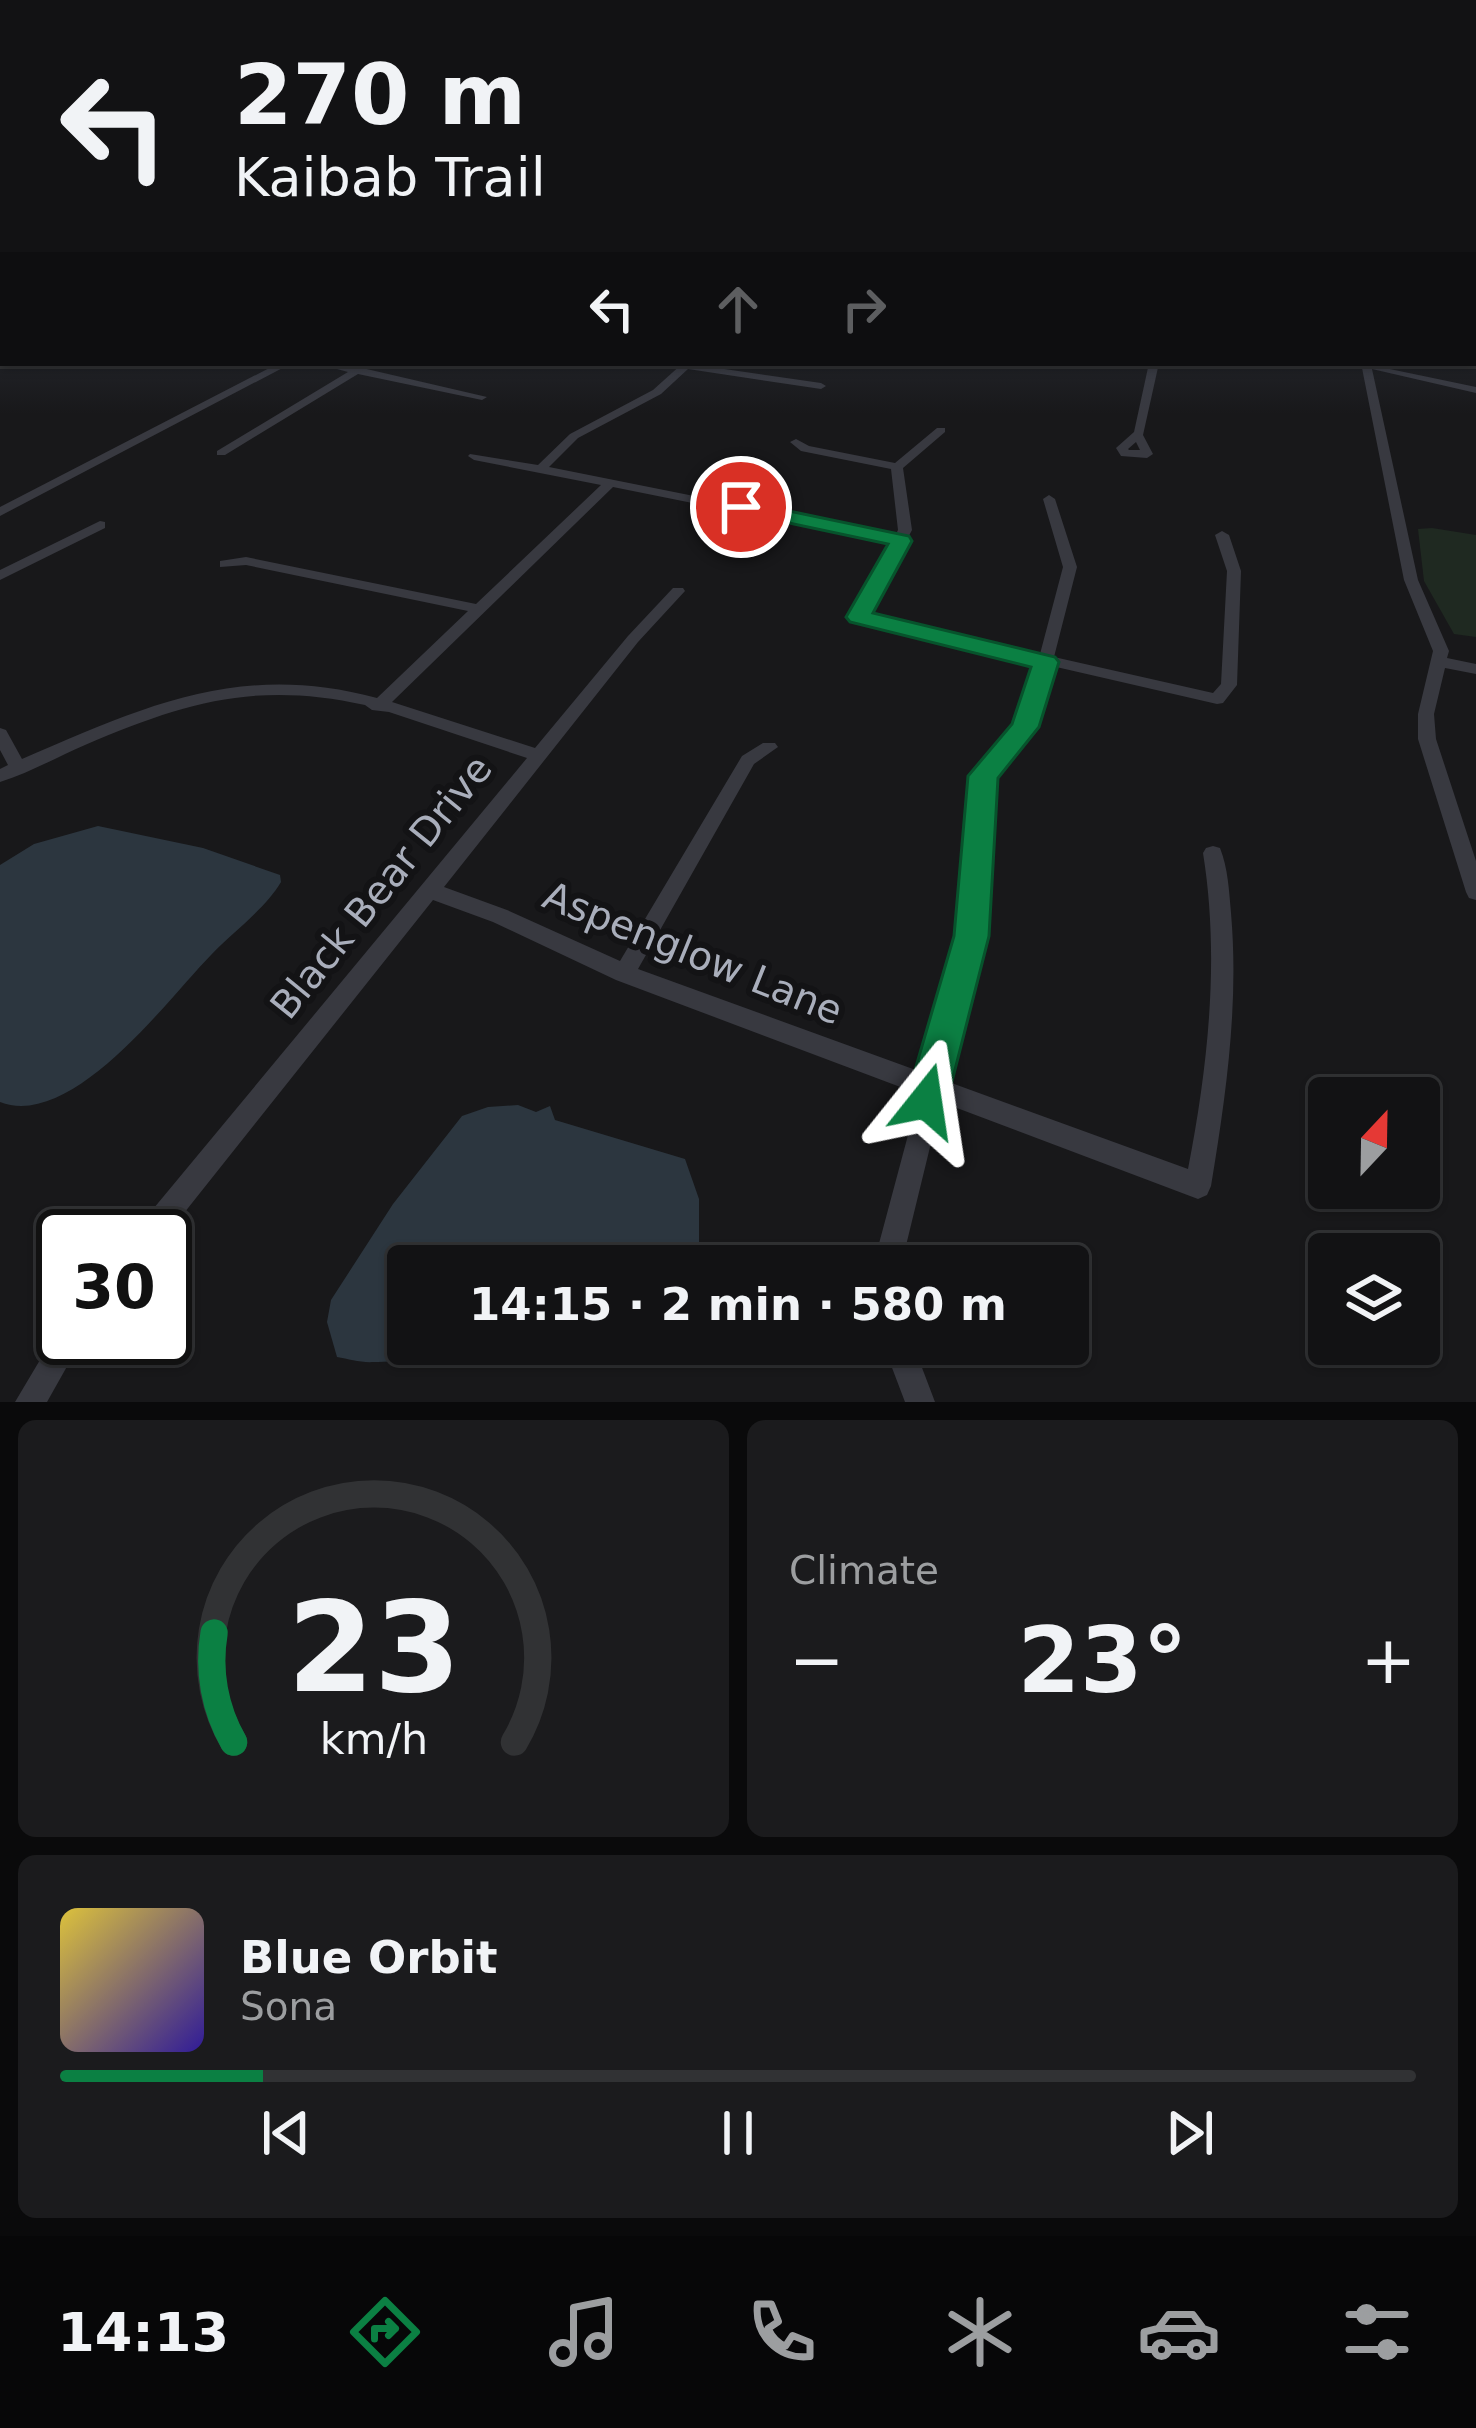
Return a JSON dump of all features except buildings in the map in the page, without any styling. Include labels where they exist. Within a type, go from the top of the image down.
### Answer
[{"type":"street","points":[[0,512],[281,366]]},
{"type":"street","points":[[336,366],[482,397]]},
{"type":"street","points":[[540,470],[574,436],[657,392],[686,366]]},
{"type":"street","points":[[693,366],[821,386]]},
{"type":"street","points":[[1138,435],[1153,366]]},
{"type":"street","points":[[1366,366],[1401,542],[1411,580],[1436,631],[1442,662],[1430,693],[1427,739],[1476,892]]},
{"type":"street","points":[[1374,366],[1476,390]]},
{"type":"street","points":[[221,453],[358,370]]},
{"type":"street","points":[[796,442],[806,449],[897,466],[941,430]]},
{"type":"street","points":[[474,456],[901,541]]},
{"type":"street","points":[[897,466],[905,530],[858,617],[1217,699],[1229,685],[1234,571],[1222,535]]},
{"type":"street","points":[[379,706],[608,485]]},
{"type":"street","points":[[891,1245],[971,936],[983,776],[1025,727],[1070,567],[1049,500]]},
{"type":"street","points":[[0,576],[100,525]]},
{"type":"street","points":[[225,564],[246,561],[481,609]]},
{"type":"street","name":"Black Bear Drive","points":[[170,1209],[538,755],[678,591]]},
{"type":"street","points":[[1442,662],[1476,669]]},
{"type":"street","points":[[0,734],[9,772],[129,721],[206,697],[302,689],[379,706],[538,755]]},
{"type":"street","points":[[624,973],[748,760],[770,747]]},
{"type":"street","points":[[1454,828],[1476,832]]},
{"type":"street","name":"Aspenglow Lane","points":[[429,890],[500,916],[624,973],[1198,1186],[1212,1114],[1223,894],[1214,854]]},
{"type":"street","points":[[30,1402],[53,1365]]},
{"type":"street","points":[[906,1365],[920,1402]]},
{"type":"shaded area","points":[[1418,529],[1476,535],[1476,637],[1454,634],[1424,581]]},
{"type":"shaded area","points":[[98,826],[203,848],[280,875],[281,882],[144,1029],[87,1080],[28,1106],[0,1102],[0,865],[34,844]]},
{"type":"shaded area","points":[[518,1105],[536,1112],[550,1106],[555,1120],[685,1159],[699,1199],[699,1245],[387,1245],[387,1361],[337,1357],[327,1322],[331,1300],[393,1204],[462,1116],[488,1107]]},
{"type":"route","points":[[741,507],[901,541],[858,617],[1046,662],[1025,727],[983,776],[971,936],[926,1101]]}]
